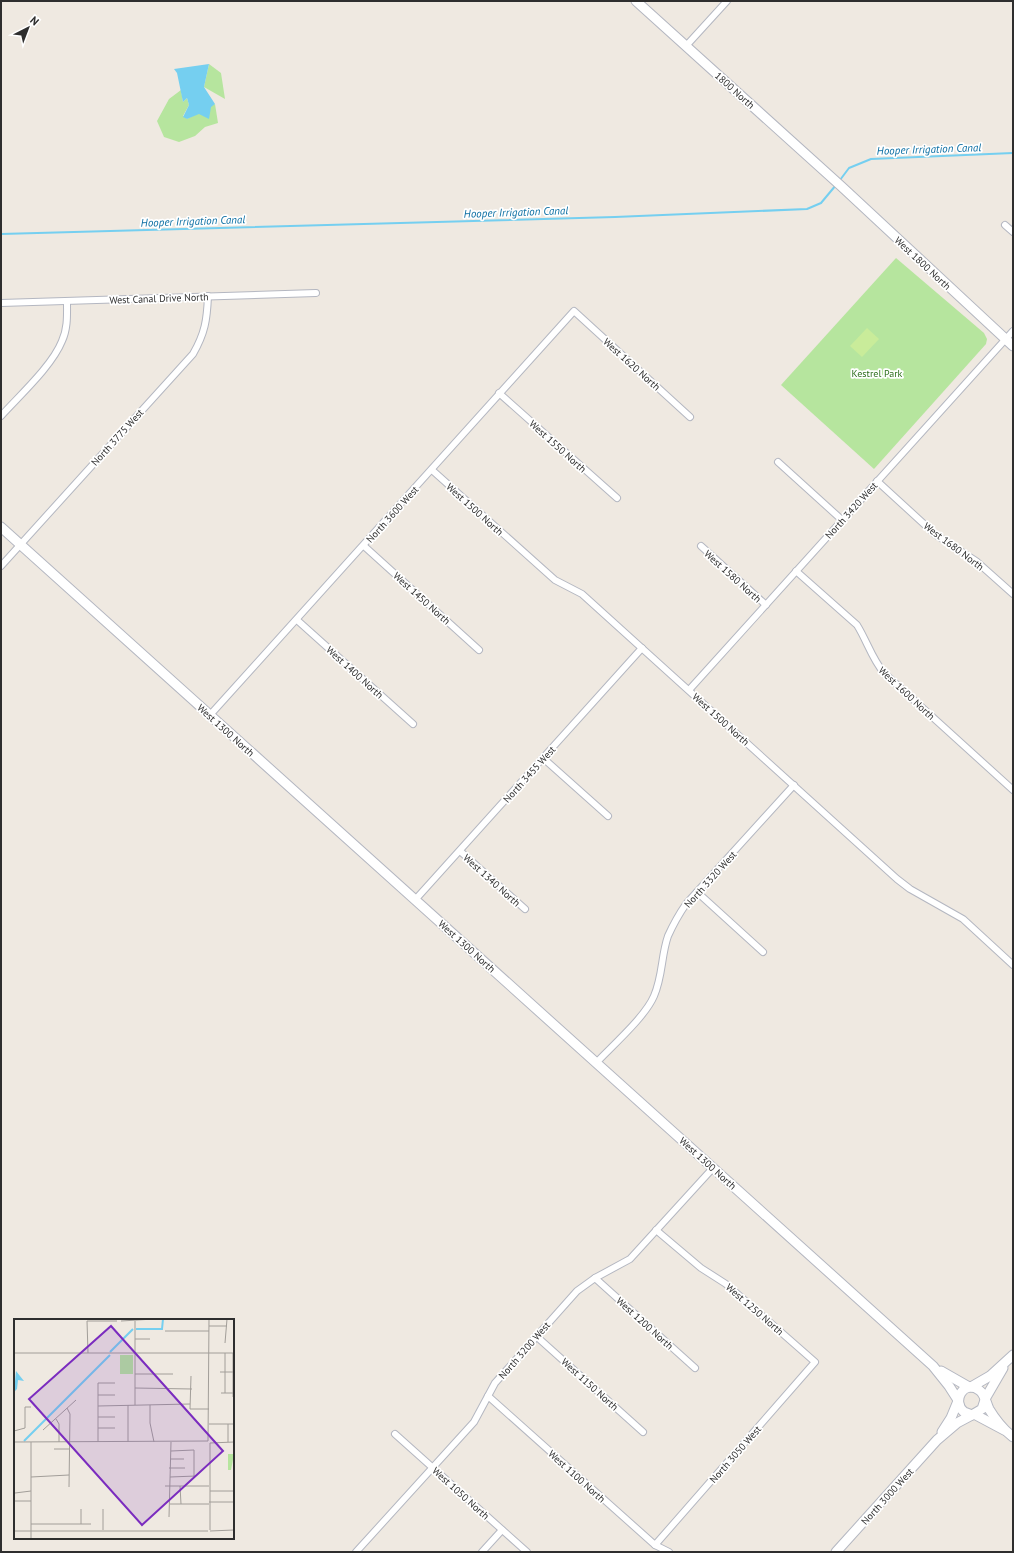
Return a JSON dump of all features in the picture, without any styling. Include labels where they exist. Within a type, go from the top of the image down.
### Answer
[{"type":"street","name":"1800 North","points":[[636,1],[834,180]]},
{"type":"street","points":[[686,46],[727,1]]},
{"type":"street","name":"West 1800 North","points":[[834,180],[1013,346]]},
{"type":"street","points":[[1005,225],[1013,232]]},
{"type":"street","name":"West Canal Drive North","points":[[1,303],[316,293]]},
{"type":"street","name":"North 3775 West","points":[[1,566],[193,354],[202,338],[207,320],[208,296]]},
{"type":"street","points":[[1,416],[53,358],[63,340],[67,322],[67,301]]},
{"type":"street","name":"North 3600 West","points":[[210,715],[364,546],[499,393],[574,311]]},
{"type":"street","name":"West 1620 North","points":[[574,311],[690,417]]},
{"type":"street","name":"North 3420 West","points":[[689,690],[1013,331]]},
{"type":"street","name":"West 1550 North","points":[[499,393],[617,498]]},
{"type":"street","points":[[778,462],[842,520]]},
{"type":"street","name":"West 1500 North","points":[[432,470],[555,580],[582,594],[897,879],[910,889],[963,919],[1013,965]]},
{"type":"street","name":"West 1680 North","points":[[878,481],[936,535],[976,561],[1013,594]]},
{"type":"street","name":"West 1300 North","points":[[1,527],[933,1366],[949,1386],[958,1401]]},
{"type":"street","name":"West 1450 North","points":[[364,546],[479,650]]},
{"type":"street","name":"West 1580 North","points":[[701,546],[766,605]]},
{"type":"street","name":"West 1600 North","points":[[796,571],[857,625],[864,636],[875,663],[884,673],[1013,790]]},
{"type":"street","name":"West 1400 North","points":[[297,620],[413,724]]},
{"type":"street","name":"North 3455 West","points":[[416,900],[642,648]]},
{"type":"street","points":[[543,758],[608,816]]},
{"type":"street","name":"North 3320 West","points":[[596,1063],[644,1012],[654,998],[660,981],[668,937],[677,918],[697,892],[794,786]]},
{"type":"street","name":"West 1340 North","points":[[460,851],[525,909]]},
{"type":"street","points":[[697,892],[763,952]]},
{"type":"street","name":"North 3200 West","points":[[356,1552],[474,1422],[495,1383],[576,1291],[595,1278],[630,1259],[713,1168]]},
{"type":"street","name":"West 1250 North","points":[[656,1230],[701,1268],[726,1284],[815,1362]]},
{"type":"street","name":"West 1200 North","points":[[595,1278],[695,1368]]},
{"type":"street","name":"West 1150 North","points":[[536,1336],[643,1432]]},
{"type":"street","points":[[1006,1431],[973,1414],[964,1412],[958,1401],[961,1392],[990,1376],[1010,1358]]},
{"type":"street","points":[[973,1414],[982,1409],[985,1400],[1010,1358]]},
{"type":"street","name":"North 3050 West","points":[[654,1546],[815,1362]]},
{"type":"street","name":"West 1300 North","points":[[933,1366],[970,1387]]},
{"type":"street","points":[[970,1387],[979,1389],[990,1410],[1013,1438]]},
{"type":"street","name":"West 1100 North","points":[[488,1396],[654,1546],[669,1552]]},
{"type":"street","name":"North 3000 West","points":[[937,1440],[951,1418],[958,1401]]},
{"type":"street","name":"North 3000 West","points":[[836,1552],[937,1440],[957,1423],[973,1414]]},
{"type":"street","name":"West 1050 North","points":[[395,1434],[527,1552]]},
{"type":"street","points":[[482,1552],[502,1530]]},
{"type":"green space","points":[[209,64],[221,73],[225,99],[204,87]]},
{"type":"green space","points":[[181,90],[183,102],[187,98],[189,105],[183,116],[187,119],[215,104],[218,123],[205,127],[195,136],[179,142],[164,137],[157,121],[169,99]]},
{"type":"green space","name":"Kestrel Park","points":[[896,258],[984,333],[987,339],[986,344],[874,469],[781,385]]},
{"type":"green space","points":[[867,328],[879,339],[862,357],[850,346]]},
{"type":"water","points":[[209,64],[204,87],[215,104],[211,107],[209,119],[199,114],[187,119],[183,117],[189,105],[187,98],[183,102],[177,73],[174,69]]},
{"type":"waterway","name":"Hooper Irrigation Canal","points":[[840,180],[849,168],[871,159],[1013,153]]},
{"type":"waterway","name":"Hooper Irrigation Canal","points":[[1,234],[615,217],[807,209],[821,203],[836,185]]}]
